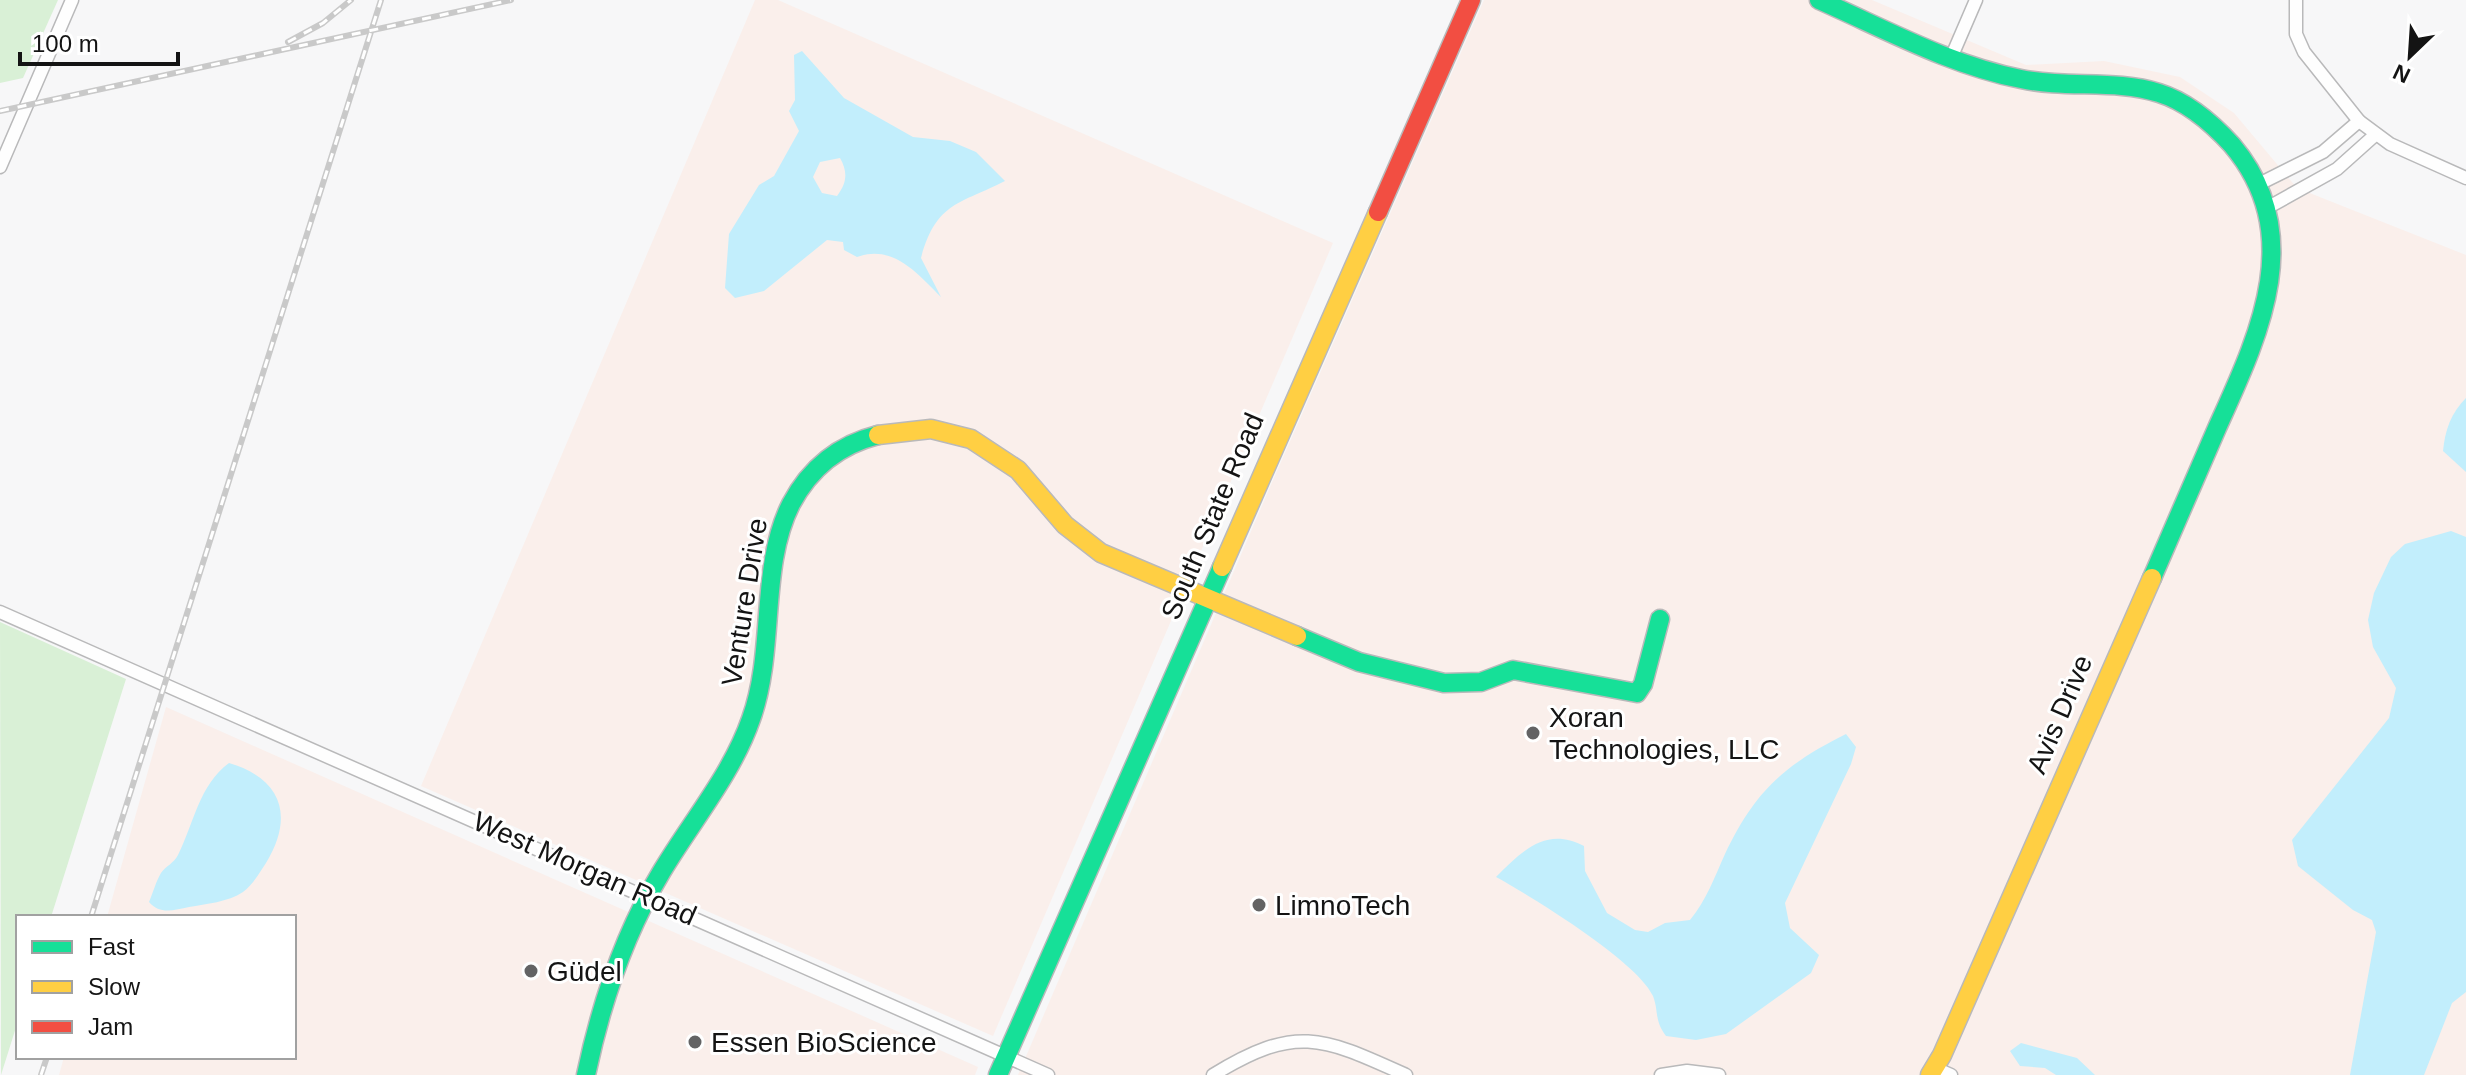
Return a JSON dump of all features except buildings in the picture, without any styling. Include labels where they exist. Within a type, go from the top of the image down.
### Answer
[{"type":"street","points":[[0,167],[72,0]]},
{"type":"street","name":"South State Road","points":[[998,1075],[1471,0]]},
{"type":"street","name":"Avis Drive","points":[[1819,0],[1951,58],[2024,79],[2072,86],[2126,86],[2168,97],[2204,117],[2233,145],[2267,208],[2273,249],[2271,286],[2239,375],[1938,1073]]},
{"type":"street","points":[[1951,58],[1976,0]]},
{"type":"street","points":[[2296,0],[2296,34],[2304,52],[2359,121],[2375,135],[2466,178]]},
{"type":"street","points":[[2257,185],[2323,152],[2359,121]]},
{"type":"street","points":[[2267,208],[2337,169],[2375,135]]},
{"type":"street","name":"Venture Drive","points":[[586,1075],[600,1016],[648,896],[739,747],[753,718],[769,653],[775,544],[784,514],[808,475],[835,452],[874,434],[908,427],[946,430],[982,445],[1009,461],[1061,522],[1085,543],[1118,563],[1209,596],[1292,637],[1380,670],[1418,678],[1481,683],[1502,678],[1513,670],[1637,693],[1643,684],[1660,619]]},
{"type":"street","name":"West Morgan Road","points":[[0,612],[1007,1056]]},
{"type":"street","points":[[1213,1075],[1249,1053],[1289,1040],[1324,1043],[1406,1075]]},
{"type":"street","points":[[1007,1056],[1048,1075]]},
{"type":"street","points":[[1661,1075],[1687,1071],[1719,1075]]},
{"type":"shaded area","points":[[755,0],[778,0],[1333,243],[993,1036],[421,786]]},
{"type":"shaded area","points":[[1484,0],[1872,0],[2026,65],[2104,61],[2180,77],[2234,113],[2297,188],[2466,255],[2466,1075],[1018,1075],[1270,487]]},
{"type":"shaded area","points":[[166,707],[978,1067],[975,1075],[59,1075],[63,1059],[296,1059],[296,915],[108,915]]},
{"type":"green space","points":[[0,0],[58,0],[23,78],[0,83]]},
{"type":"green space","points":[[0,622],[126,679],[52,915],[16,915],[16,1027],[1,1075]]},
{"type":"water","points":[[802,51],[844,98],[913,137],[950,141],[976,152],[1005,181],[952,207],[934,226],[921,258],[941,297],[904,263],[882,254],[857,257],[844,250],[843,242],[827,240],[764,291],[735,298],[725,288],[729,234],[759,185],[774,176],[799,131],[789,111],[795,100],[794,55]],"holes":[[[840,158],[845,177],[837,196],[822,193],[813,177],[820,162]]]},
{"type":"water","points":[[2466,398],[2466,472],[2443,451],[2450,422]]},
{"type":"water","points":[[2451,531],[2466,537],[2466,992],[2452,1003],[2424,1075],[2350,1075],[2376,932],[2372,920],[2353,910],[2298,866],[2292,840],[2389,718],[2396,688],[2373,647],[2368,620],[2374,593],[2391,557],[2405,544]]},
{"type":"water","points":[[1846,734],[1856,747],[1851,764],[1785,903],[1790,928],[1819,955],[1811,973],[1726,1034],[1696,1040],[1666,1036],[1658,1021],[1653,996],[1627,966],[1582,931],[1496,877],[1515,858],[1536,844],[1546,840],[1570,841],[1584,846],[1585,871],[1607,913],[1635,930],[1648,932],[1665,923],[1690,920],[1705,897],[1736,832],[1760,797],[1788,769]]},
{"type":"water","points":[[229,763],[262,779],[272,790],[281,815],[275,846],[253,882],[237,895],[178,909],[158,909],[149,902],[159,876],[178,855],[204,793]]},
{"type":"water","points":[[2021,1043],[2077,1058],[2095,1075],[2056,1075],[2045,1068],[2020,1066],[2010,1051]]},
{"type":"railway","points":[[288,42],[323,23],[351,0]]},
{"type":"railway","points":[[92,915],[381,0]]},
{"type":"railway","points":[[0,111],[511,0]]},
{"type":"railway","points":[[41,1075],[46,1059]]},
{"type":"traffic: fast","points":[[1819,0],[1918,45],[1995,73],[2038,82],[2125,86],[2170,97],[2199,114],[2216,129],[2232,145],[2255,179],[2267,214],[2271,250],[2268,286],[2260,322],[2233,393],[2152,578]]},
{"type":"traffic: fast","points":[[586,1075],[607,995],[636,919],[662,871],[733,759],[751,719],[759,693],[775,554],[791,504],[807,479],[827,460],[850,445],[878,435]]},
{"type":"traffic: fast","points":[[998,1075],[1222,567]]},
{"type":"traffic: fast","points":[[1297,636],[1359,662],[1444,683],[1481,682],[1513,670],[1637,693],[1643,684],[1660,619]]},
{"type":"traffic: slow","points":[[1222,567],[1378,212]]},
{"type":"traffic: slow","points":[[878,435],[931,429],[971,439],[1018,470],[1065,525],[1101,553],[1297,636]]},
{"type":"traffic: slow","points":[[1930,1075],[1942,1055],[2152,578]]},
{"type":"traffic: jam","points":[[1378,212],[1471,0]]},
{"type":"place","name":"Xoran Technologies, LLC","points":[[1533,733]]},
{"type":"place","name":"LimnoTech","points":[[1259,905]]},
{"type":"place","name":"Güdel","points":[[531,971]]},
{"type":"place","name":"Essen BioScience","points":[[695,1042]]}]
